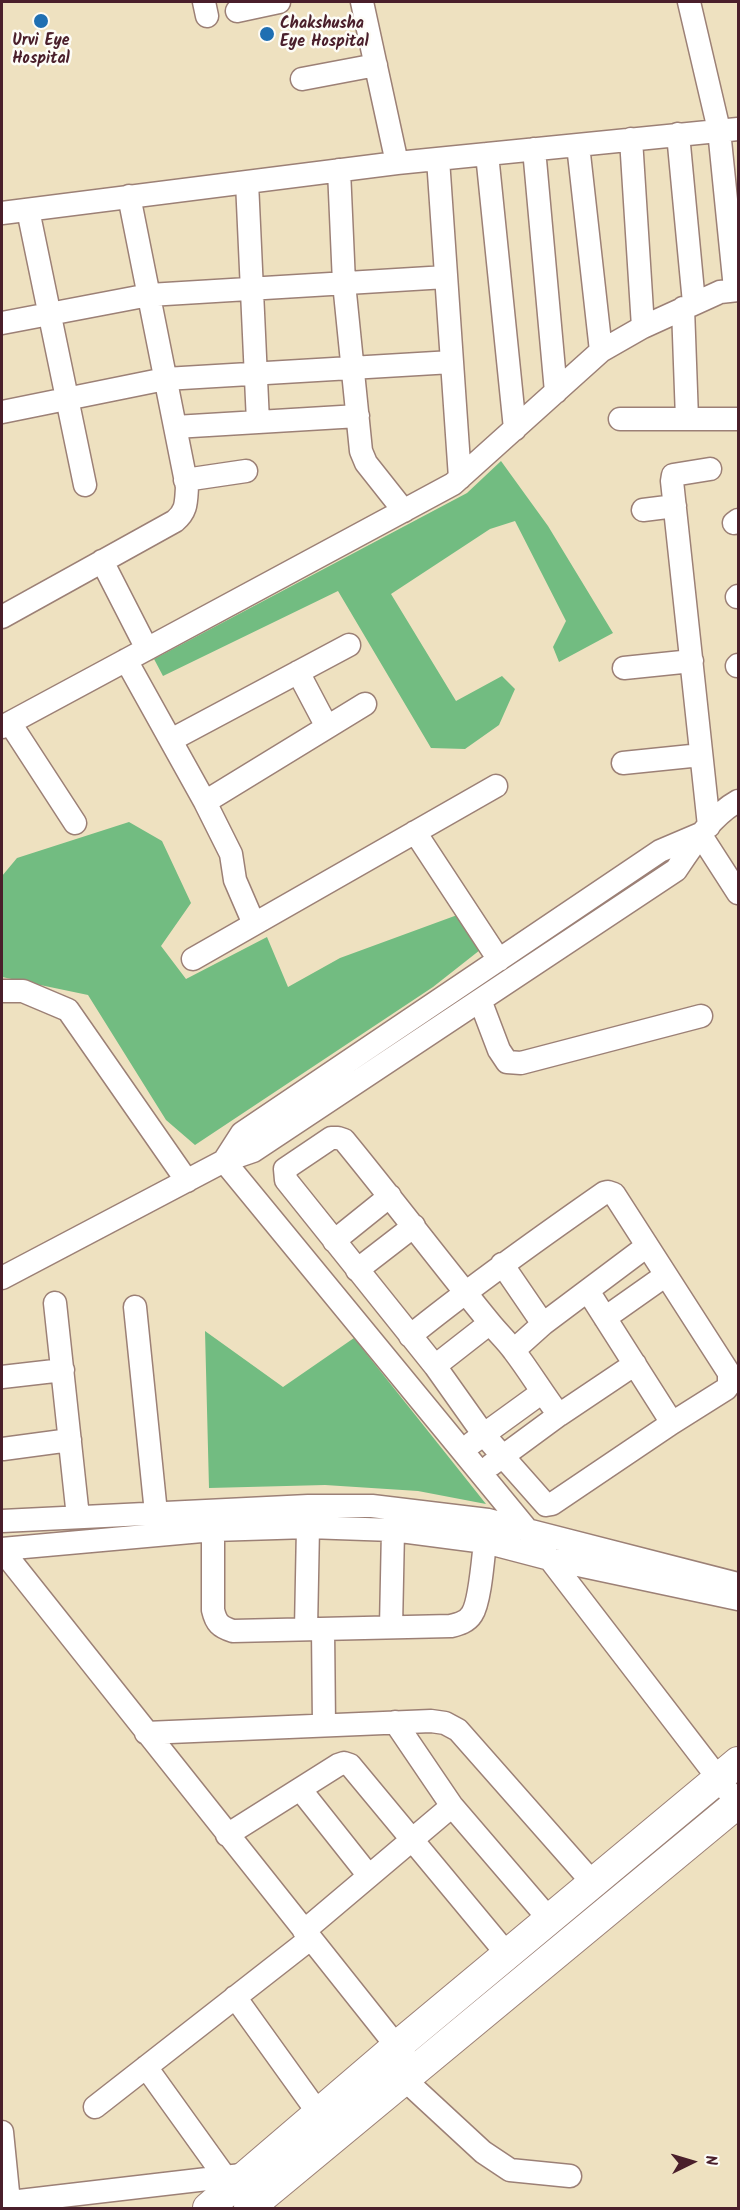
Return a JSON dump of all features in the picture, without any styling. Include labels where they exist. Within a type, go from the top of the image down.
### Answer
[{"type":"main road","points":[[248,2188],[319,2114],[728,1770]]},
{"type":"main road","points":[[207,2208],[248,2188],[410,2074],[738,1803]]},
{"type":"street","points":[[237,10],[279,2]]},
{"type":"street","points":[[362,2],[397,163]]},
{"type":"street","points":[[75,823],[6,725],[453,484],[601,351],[643,327],[720,292],[737,290],[729,129],[689,2]]},
{"type":"street","points":[[302,79],[376,65]]},
{"type":"street","points":[[2,213],[397,163],[729,129]]},
{"type":"street","points":[[678,134],[689,306],[687,419]]},
{"type":"street","points":[[631,139],[643,327]]},
{"type":"street","points":[[578,145],[601,351]]},
{"type":"street","points":[[534,149],[556,392]]},
{"type":"street","points":[[487,154],[515,429]]},
{"type":"street","points":[[438,159],[460,478]]},
{"type":"street","points":[[339,170],[344,283],[361,451],[366,463],[404,511]]},
{"type":"street","points":[[247,182],[250,289],[258,422]]},
{"type":"street","points":[[2,617],[175,521],[182,515],[186,506],[185,480],[129,196]]},
{"type":"street","points":[[28,210],[85,485]]},
{"type":"street","points":[[2,323],[149,295],[446,277]]},
{"type":"street","points":[[2,411],[165,379],[452,362]]},
{"type":"street","points":[[174,427],[358,416]]},
{"type":"street","points":[[620,419],[738,418]]},
{"type":"street","points":[[710,469],[673,474],[672,482],[701,755],[704,830],[738,893]]},
{"type":"street","points":[[185,480],[246,471]]},
{"type":"street","points":[[643,510],[675,506]]},
{"type":"street","points":[[102,561],[147,649]]},
{"type":"street","points":[[171,740],[349,645]]},
{"type":"street","points":[[126,660],[205,802],[231,854],[235,880],[254,924]]},
{"type":"street","points":[[624,668],[692,661]]},
{"type":"street","points":[[298,672],[327,727]]},
{"type":"street","points":[[205,802],[365,704]]},
{"type":"street","points":[[623,763],[701,755]]},
{"type":"street","points":[[193,959],[496,786]]},
{"type":"street","points":[[2,1278],[224,1161],[253,1151],[676,870],[704,830],[738,801]]},
{"type":"street","points":[[224,1161],[242,1133],[660,851],[704,830]]},
{"type":"street","points":[[415,832],[499,960]]},
{"type":"street","points":[[2,991],[23,991],[68,1010],[187,1180]]},
{"type":"street","points":[[480,1000],[499,1050],[507,1062],[521,1063],[701,1016]]},
{"type":"street","points":[[410,1336],[466,1291],[502,1264],[608,1192],[614,1194],[729,1373],[730,1379],[726,1389],[549,1505],[543,1502],[484,1435],[435,1366],[410,1336],[357,1270],[286,1180],[285,1169],[325,1142],[338,1138],[344,1140],[466,1291],[490,1323],[514,1350],[541,1393],[559,1415]]},
{"type":"street","points":[[224,1161],[550,1559],[728,1770],[738,1803]]},
{"type":"street","points":[[334,1241],[390,1196]]},
{"type":"street","points":[[357,1270],[414,1226]]},
{"type":"street","points":[[514,1350],[543,1324],[647,1246]]},
{"type":"street","points":[[502,1264],[543,1324]]},
{"type":"street","points":[[605,1318],[666,1275]]},
{"type":"street","points":[[588,1291],[672,1423]]},
{"type":"street","points":[[55,1303],[78,1517]]},
{"type":"street","points":[[135,1307],[156,1513]]},
{"type":"street","points":[[435,1366],[490,1323]]},
{"type":"street","points":[[480,1474],[559,1415],[635,1364]]},
{"type":"street","points":[[2,1377],[63,1370]]},
{"type":"street","points":[[461,1451],[541,1393]]},
{"type":"street","points":[[3,1449],[70,1440]]},
{"type":"street","points":[[2,1521],[308,1506],[372,1506],[488,1520],[738,1584]]},
{"type":"street","points":[[308,1527],[314,1629],[324,1725]]},
{"type":"street","points":[[2,1550],[213,1530],[308,1527],[393,1530],[485,1542],[550,1559],[738,1599]]},
{"type":"street","points":[[213,1530],[213,1610],[216,1621],[222,1628],[233,1631],[452,1626],[464,1622],[472,1615],[476,1604],[485,1542]]},
{"type":"street","points":[[391,1627],[393,1530]]},
{"type":"street","points":[[2,1550],[396,2047],[410,2074],[483,2152],[510,2170],[570,2176]]},
{"type":"street","points":[[146,1733],[395,1722],[445,1723],[458,1730],[593,1883]]},
{"type":"street","points":[[395,1722],[452,1806],[549,1919]]},
{"type":"street","points":[[227,1835],[338,1765],[350,1765],[507,1954]]},
{"type":"street","points":[[300,1789],[369,1876]]},
{"type":"street","points":[[96,2107],[236,1997],[307,1935],[369,1876],[452,1806]]},
{"type":"street","points":[[236,1997],[319,2114]]},
{"type":"street","points":[[146,2067],[248,2188]]},
{"type":"street","points":[[2,2132],[5,2203],[248,2188]]},
{"type":"green space","points":[[501,461],[548,526],[613,633],[559,662],[553,647],[566,621],[515,521],[490,529],[391,594],[456,701],[502,676],[515,689],[499,725],[465,749],[431,748],[338,591],[163,676],[154,659],[467,493]]},
{"type":"green space","points":[[129,822],[162,841],[191,903],[161,946],[186,979],[267,937],[288,987],[340,958],[460,914],[480,950],[433,987],[195,1145],[166,1120],[88,995],[2,977],[2,876],[17,858]]},
{"type":"green space","points":[[205,1331],[283,1387],[354,1338],[486,1504],[418,1491],[325,1485],[209,1488]]},
{"type":"place","name":"Urvi Eye Hospital","points":[[41,21]]},
{"type":"place","name":"Chakshusha Eye Hospital","points":[[267,34]]}]
